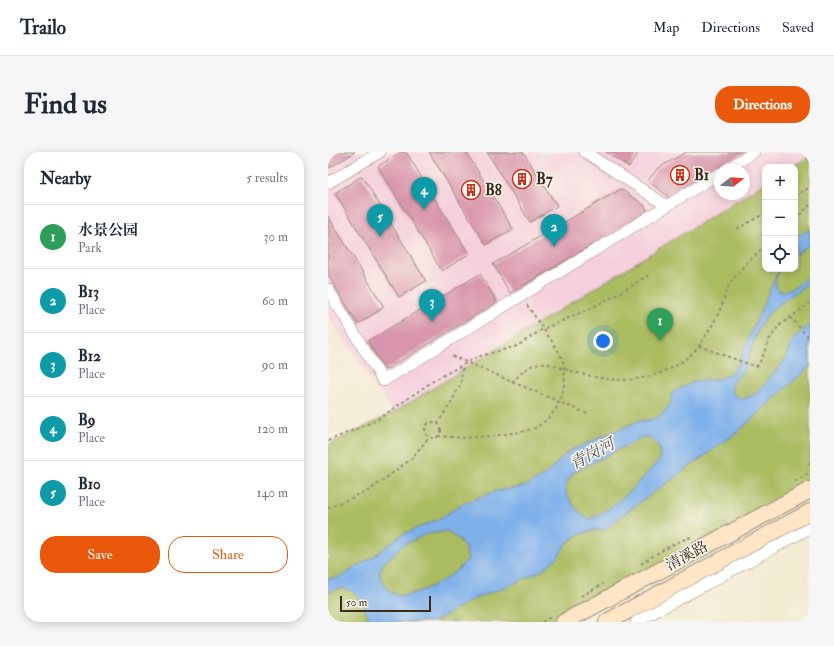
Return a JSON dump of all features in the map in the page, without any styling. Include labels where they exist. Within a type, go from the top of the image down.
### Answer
[{"type":"main road","name":"清溪路","points":[[564,622],[810,490]]},
{"type":"main road","name":"清溪路","points":[[607,622],[810,512]]},
{"type":"street","points":[[328,183],[380,152]]},
{"type":"street","points":[[585,152],[667,206]]},
{"type":"street","points":[[735,164],[754,152]]},
{"type":"street","points":[[328,289],[383,381],[714,177]]},
{"type":"street","points":[[636,622],[810,528]]},
{"type":"path","points":[[798,194],[810,187]]},
{"type":"path","points":[[798,216],[810,205]]},
{"type":"path","points":[[737,229],[762,215]]},
{"type":"path","points":[[512,382],[532,365],[539,362],[591,377],[610,380],[641,377],[665,371],[683,361],[699,346],[721,308],[728,287],[751,259],[762,249]]},
{"type":"path","points":[[328,442],[377,420],[433,381],[466,362],[477,357],[517,346],[543,329],[600,304],[648,275]]},
{"type":"path","points":[[429,437],[434,438],[438,436],[465,438],[491,436],[535,428],[548,419],[558,406],[564,392],[566,378],[559,352],[521,296]]},
{"type":"path","points":[[699,346],[757,366],[769,340],[779,326],[810,303]]},
{"type":"path","points":[[790,317],[810,339]]},
{"type":"path","points":[[452,356],[590,415]]},
{"type":"path","points":[[437,424],[452,403],[461,383],[463,364]]},
{"type":"path","points":[[429,437],[425,430],[427,426],[431,423],[437,424]]},
{"type":"path","points":[[437,424],[440,429],[438,436]]},
{"type":"path","points":[[328,508],[370,490],[411,459],[429,437]]},
{"type":"shaded area","points":[[328,152],[810,152],[810,156],[797,164],[762,164],[762,185],[750,192],[750,164],[714,164],[714,200],[738,200],[393,413],[328,315]]},
{"type":"green space","points":[[810,156],[810,490],[564,622],[328,622],[328,445],[393,413],[738,200],[750,200],[750,192],[762,185],[762,272],[798,272],[797,164]]},
{"type":"water","points":[[810,230],[810,244],[798,253],[798,236]]},
{"type":"water","name":"青岗河","points":[[778,272],[776,283],[779,291],[792,288],[810,275],[810,282],[778,305],[764,318],[757,332],[743,372],[734,381],[732,391],[735,396],[742,399],[756,394],[786,358],[794,338],[810,324],[810,366],[739,431],[625,513],[604,530],[595,530],[581,534],[570,540],[559,556],[543,570],[513,584],[474,599],[434,622],[366,622],[368,617],[363,602],[352,591],[342,588],[328,592],[328,579],[342,576],[374,556],[401,535],[439,519],[464,503],[496,491],[526,486],[546,474],[569,451],[638,421],[659,416],[669,405],[673,392],[695,381],[719,379],[733,371],[740,361],[744,348]],"holes":[[[643,437],[648,438],[657,444],[659,448],[659,460],[644,477],[627,494],[609,508],[589,519],[577,510],[565,489],[568,480],[574,472]],[[447,531],[455,536],[463,545],[468,559],[447,578],[424,590],[407,595],[391,593],[385,586],[379,574],[383,564],[403,545],[427,534]]]},
{"type":"building","points":[[328,152],[355,152],[329,168]]},
{"type":"building","points":[[401,152],[406,152],[469,254],[442,271],[378,166]]},
{"type":"building","name":"B8","points":[[429,152],[466,152],[513,229],[486,245]]},
{"type":"building","name":"B7","points":[[487,152],[523,152],[557,206],[530,222]]},
{"type":"building","points":[[606,152],[639,152],[629,167]]},
{"type":"building","name":"B1","points":[[686,152],[744,152],[725,164],[714,164],[714,171],[670,198],[648,181],[657,169]]},
{"type":"building","points":[[362,176],[426,281],[399,297],[335,193]]},
{"type":"building","points":[[621,189],[644,205],[648,212],[510,293],[493,264]]},
{"type":"building","points":[[328,216],[384,307],[358,324],[328,275]]},
{"type":"building","points":[[480,274],[497,302],[385,370],[368,341]]},
{"type":"place","name":"B1","points":[[680,175]]},
{"type":"place","name":"B7","points":[[522,179]]},
{"type":"place","name":"B8","points":[[471,190]]},
{"type":"place","name":"B9","points":[[424,210]]},
{"type":"place","name":"B10","points":[[380,237]]},
{"type":"place","name":"B13","points":[[554,247]]},
{"type":"place","name":"B12","points":[[432,322]]},
{"type":"place","name":"水景公园","points":[[660,341]]}]
